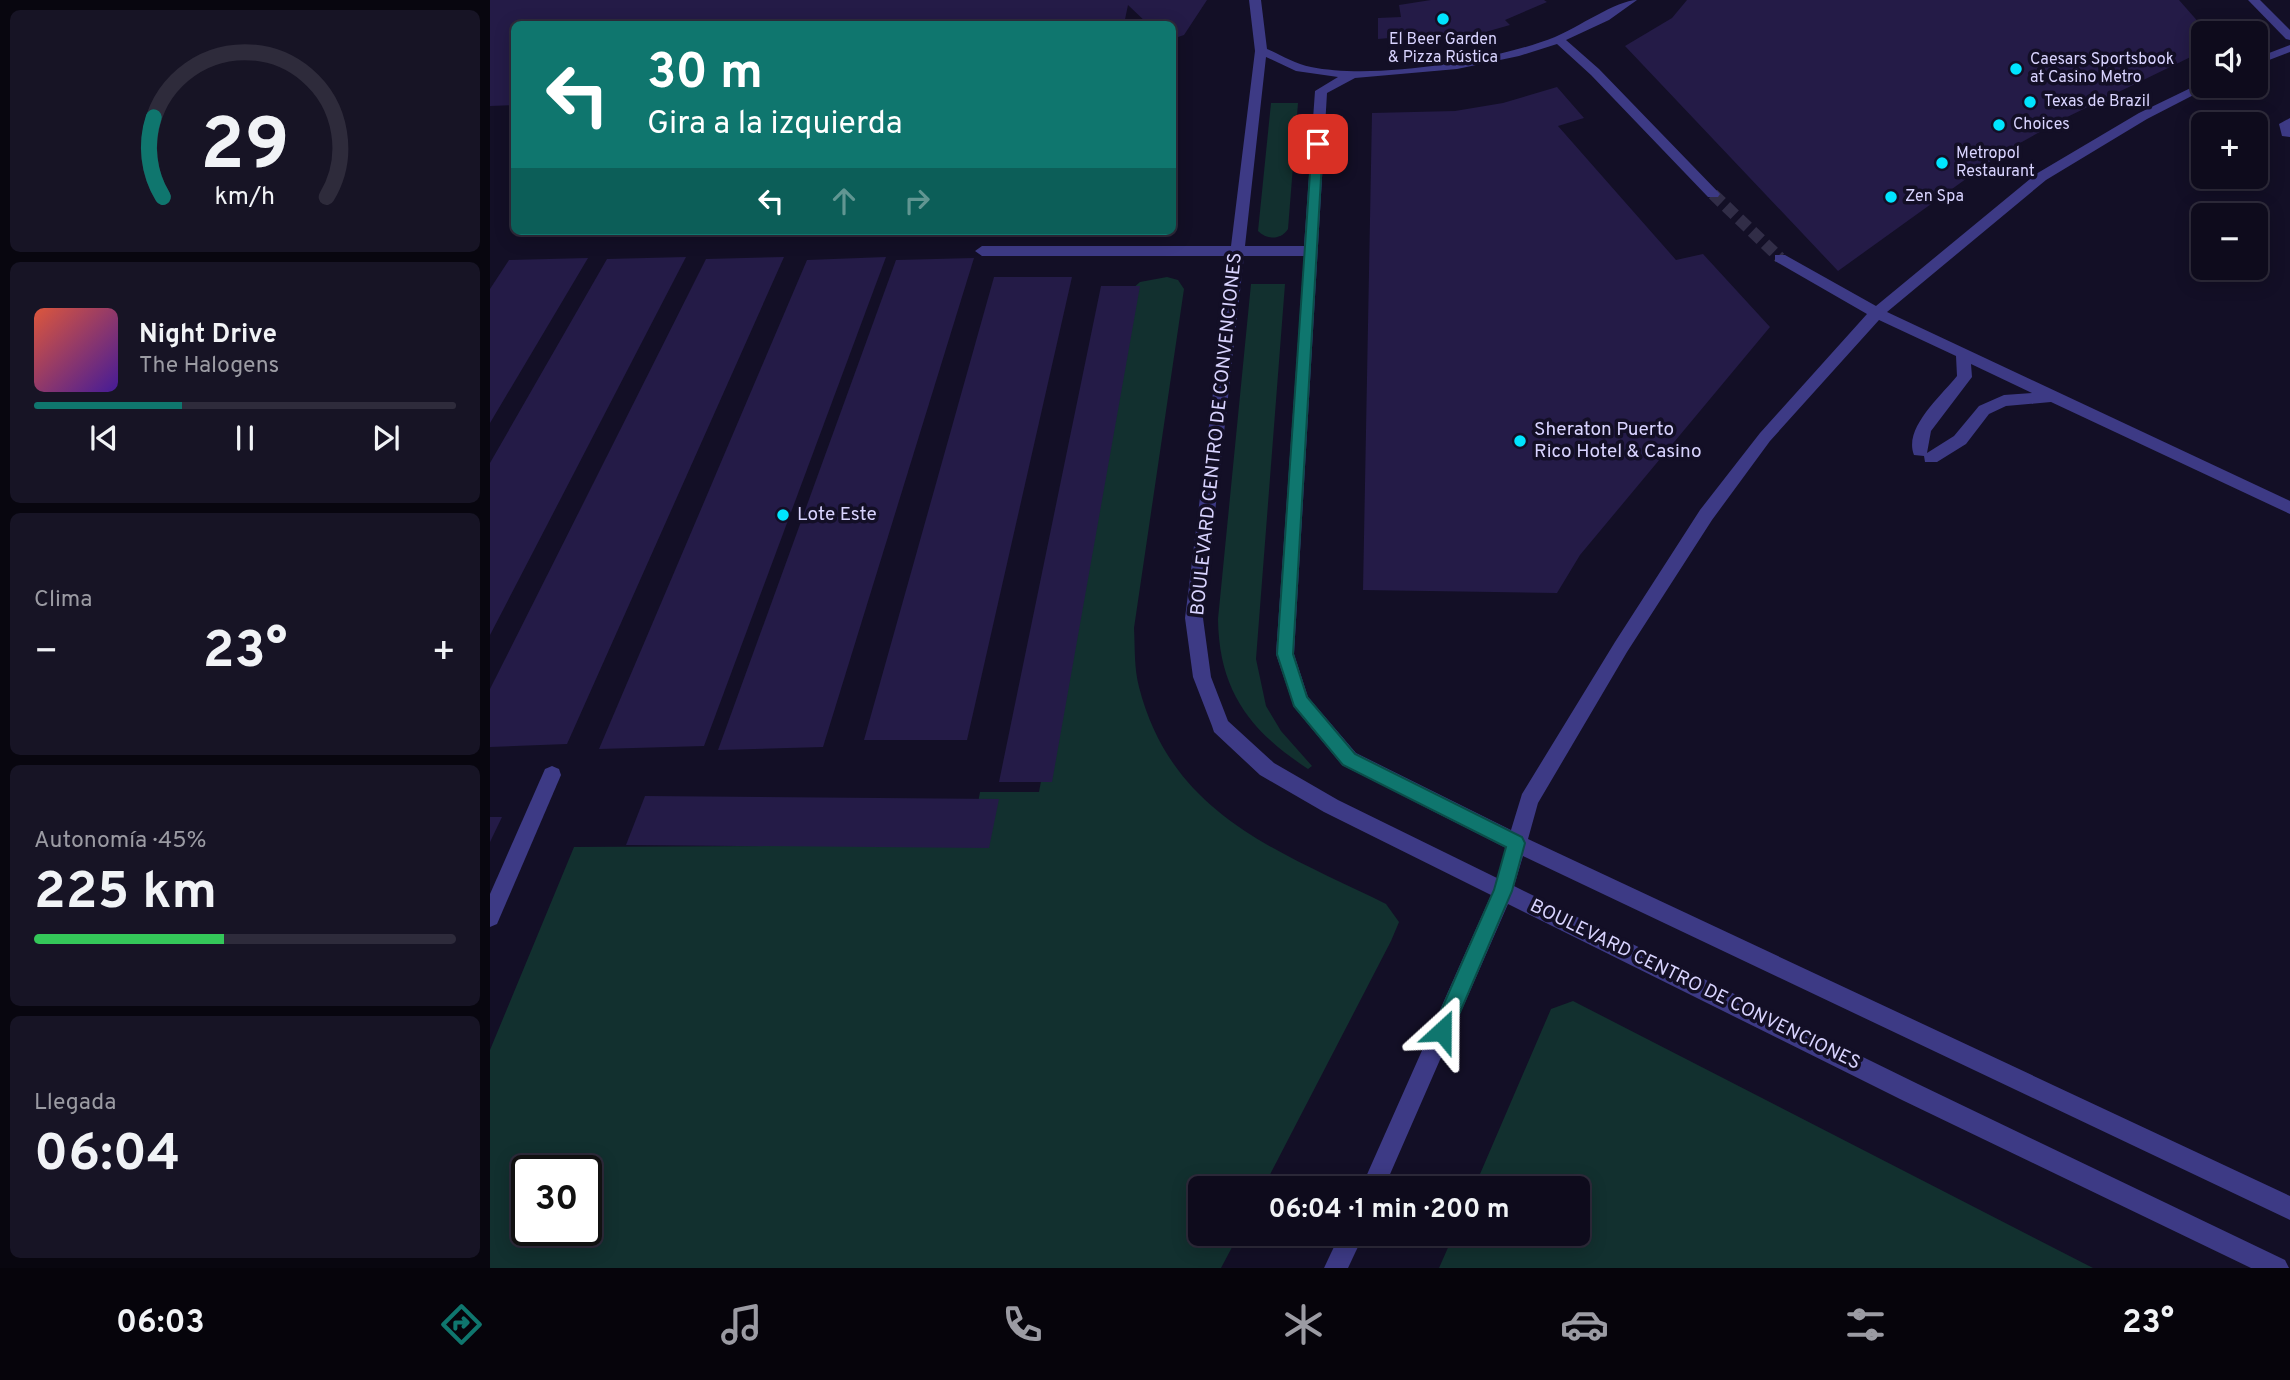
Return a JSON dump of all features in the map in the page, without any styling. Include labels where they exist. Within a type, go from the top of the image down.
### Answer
[{"type":"street","name":"BOULEVARD CENTRO DE CONVENCIONES","points":[[1255,0],[1261,51],[1194,618],[1202,677],[1221,726],[1267,769],[1331,806],[2277,1268]]},
{"type":"street","points":[[1261,51],[1299,68],[1351,75],[1461,65],[1496,59],[1559,40],[1613,13],[1631,0]]},
{"type":"street","points":[[2254,0],[2290,37]]},
{"type":"street","points":[[1559,40],[1595,72],[1713,194]]},
{"type":"street","points":[[2268,57],[2290,48]]},
{"type":"street","points":[[1351,75],[1321,91],[1285,654],[1300,701],[1349,760],[1516,843],[2290,1208]]},
{"type":"street","points":[[1377,1176],[1503,891],[1529,800],[1621,647],[1706,515],[1765,437],[1877,313],[2041,177],[2143,116],[2191,93]]},
{"type":"street","points":[[2290,121],[2285,124],[2286,133],[2290,133]]},
{"type":"street","points":[[982,251],[1311,251]]},
{"type":"street","points":[[1780,258],[1877,313],[2290,508]]},
{"type":"street","points":[[1963,354],[1965,377],[1923,429],[1926,455],[1960,440],[1984,410],[2004,401],[2053,396]]},
{"type":"street","points":[[490,917],[552,775]]},
{"type":"street","points":[[1336,1268],[1346,1246]]},
{"type":"green space","points":[[1271,103],[1298,103],[1288,229],[1274,238],[1258,231]]},
{"type":"green space","points":[[1167,277],[1178,280],[1184,289],[1134,628],[1137,680],[1155,731],[1176,768],[1203,798],[1235,824],[1307,866],[1386,904],[1399,922],[1269,1176],[1188,1176],[1188,1246],[1233,1246],[1221,1268],[490,1268],[490,1050],[574,847],[970,845],[980,792],[1039,792],[1132,289],[1140,282]]},
{"type":"green space","points":[[1251,284],[1285,284],[1256,659],[1266,706],[1281,731],[1312,766],[1308,769],[1254,724],[1232,688],[1220,645],[1218,619]]},
{"type":"green space","points":[[1573,1001],[2093,1268],[1439,1268],[1449,1246],[1590,1246],[1590,1176],[1479,1176],[1551,1009]]},
{"type":"building","points":[[490,0],[1207,0],[1184,35],[1176,38],[1176,21],[1145,21],[1128,5],[1125,21],[511,21],[511,105],[490,106]]},
{"type":"building","name":"El Beer Garden & Pizza Rústica","points":[[1431,0],[1547,2],[1505,20],[1510,25],[1482,33],[1449,38],[1445,33],[1378,39],[1378,18],[1401,17],[1399,5]]},
{"type":"building","points":[[1687,0],[2179,0],[2197,21],[2191,21],[2191,57],[2063,119],[2002,153],[1838,271],[1625,46],[1672,18]]},
{"type":"building","name":"Sheraton Puerto Rico Hotel & Casino","points":[[1557,87],[1584,118],[1558,126],[1676,260],[1703,254],[1770,327],[1580,555],[1557,593],[1363,590],[1372,113],[1455,111],[1503,103]]},
{"type":"building","points":[[686,257],[490,635],[490,463],[607,259]]},
{"type":"building","points":[[784,257],[567,744],[490,747],[490,689],[706,259]]},
{"type":"building","points":[[886,257],[704,746],[599,749],[807,260]]},
{"type":"building","points":[[588,258],[490,423],[490,289],[509,260]]},
{"type":"building","points":[[974,258],[823,747],[718,750],[896,260]]},
{"type":"building","points":[[994,277],[1072,277],[967,740],[864,740]]},
{"type":"building","points":[[1101,286],[1140,286],[1052,782],[999,782]]},
{"type":"building","points":[[645,796],[999,799],[989,848],[626,845]]},
{"type":"building","points":[[490,817],[502,817],[490,842]]},
{"type":"tunnel","points":[[1713,194],[1780,258]]},
{"type":"place","name":"El Beer Garden & Pizza Rústica","points":[[1443,19]]},
{"type":"place","name":"Caesars Sportsbook at Casino Metro","points":[[2016,69]]},
{"type":"place","name":"Texas de Brazil","points":[[2030,102]]},
{"type":"place","name":"Choices","points":[[1999,125]]},
{"type":"place","name":"Metropol Restaurant","points":[[1942,163]]},
{"type":"place","name":"Zen Spa","points":[[1891,197]]},
{"type":"place","name":"Sheraton Puerto Rico Hotel & Casino","points":[[1520,441]]},
{"type":"place","name":"Lote Este","points":[[783,515]]},
{"type":"route","points":[[1318,144],[1285,654],[1300,701],[1349,760],[1516,843],[1503,891],[1442,1031]]}]
